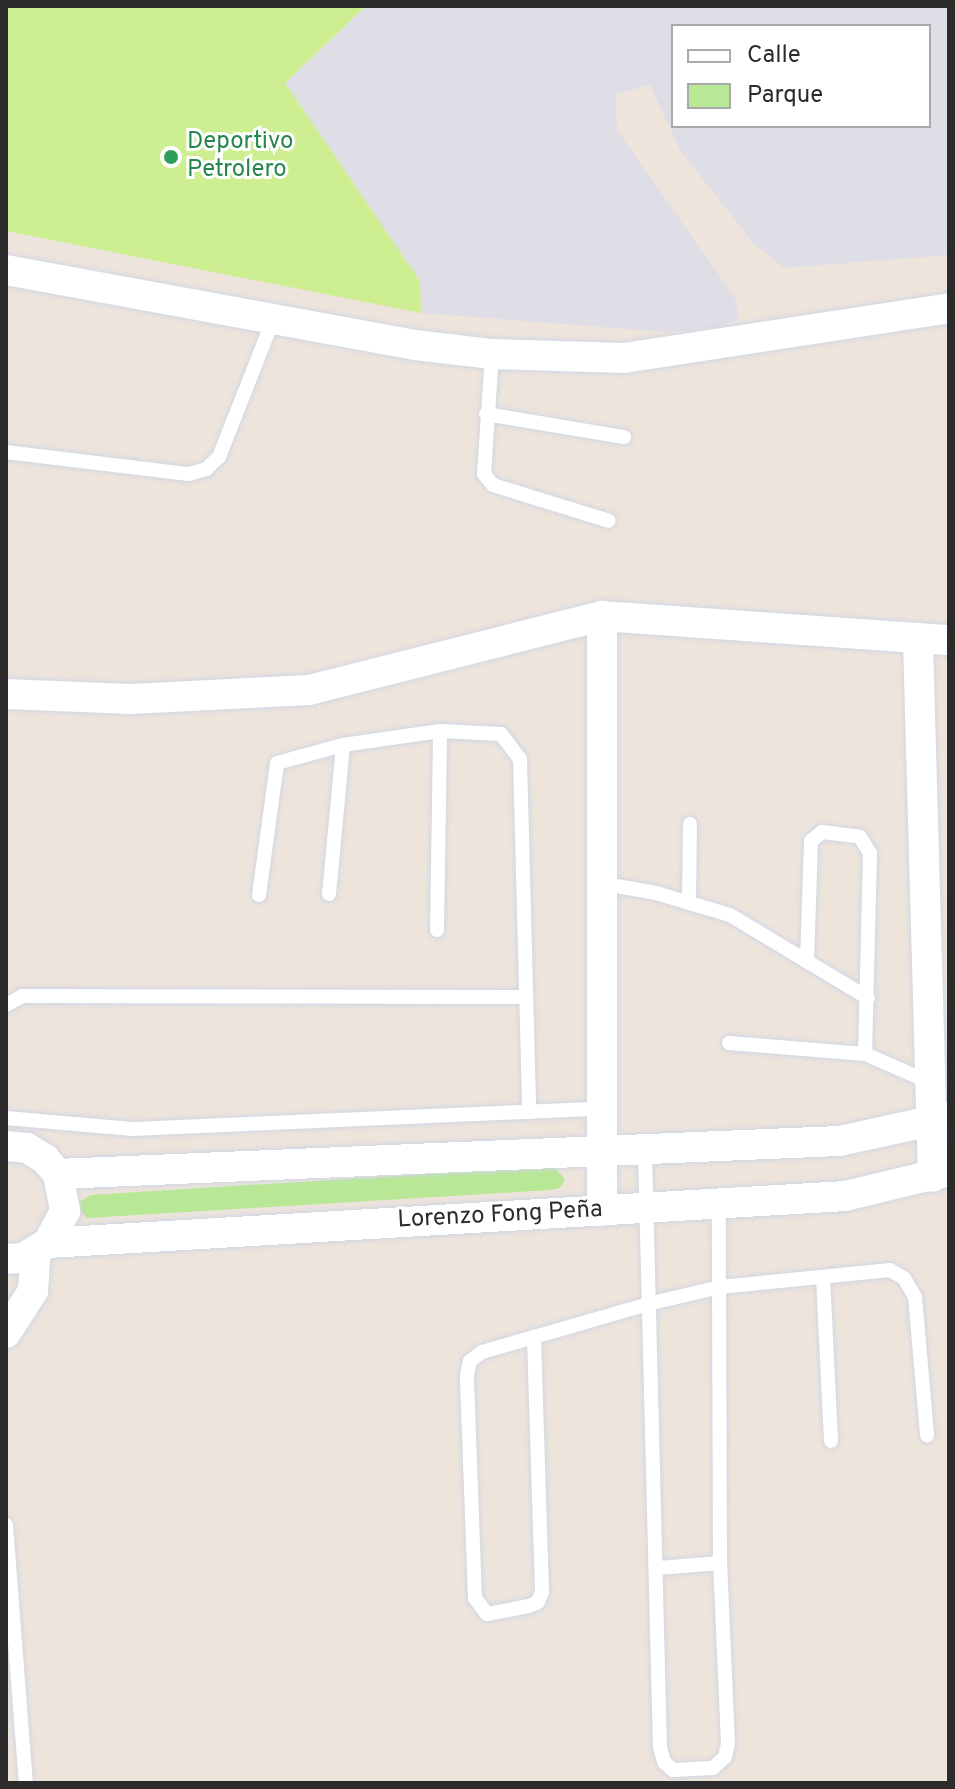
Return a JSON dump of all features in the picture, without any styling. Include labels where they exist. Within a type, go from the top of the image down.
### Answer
[{"type":"street","points":[[6,270],[273,320],[492,354],[624,358],[949,308]]},
{"type":"street","points":[[602,616],[598,1109],[602,1211]]},
{"type":"street","points":[[6,694],[131,699],[309,690],[602,616],[918,641],[949,640]]},
{"type":"street","points":[[918,641],[929,1082],[939,1120],[941,1174]]},
{"type":"street","points":[[58,1174],[598,1155],[840,1141],[939,1120]]},
{"type":"street","points":[[6,1146],[27,1148],[58,1174],[65,1211],[42,1248],[33,1291],[6,1333]]},
{"type":"street","name":"Lorenzo Fong Peña","points":[[6,1259],[42,1248],[845,1196],[941,1174]]},
{"type":"lane","points":[[6,452],[189,474],[206,469],[219,457],[273,320]]},
{"type":"lane","points":[[492,354],[481,461],[493,485],[609,521]]},
{"type":"lane","points":[[486,414],[624,437]]},
{"type":"lane","points":[[437,930],[440,731]]},
{"type":"lane","points":[[259,895],[277,763],[343,745],[440,731],[501,734],[520,759],[529,1112]]},
{"type":"lane","points":[[329,894],[343,745]]},
{"type":"lane","points":[[689,903],[690,824]]},
{"type":"lane","points":[[807,962],[811,841],[822,832],[860,837],[870,853],[865,1054]]},
{"type":"lane","points":[[600,883],[730,915],[868,998]]},
{"type":"lane","points":[[6,1005],[22,996],[525,997]]},
{"type":"lane","points":[[729,1043],[865,1054],[929,1082]]},
{"type":"lane","points":[[6,1118],[133,1129],[598,1109]]},
{"type":"lane","points":[[645,1152],[650,1208],[660,1747],[664,1762],[673,1770],[713,1768],[725,1757],[728,1744],[720,1563],[719,1204]]},
{"type":"lane","points":[[534,1337],[542,1592],[538,1602],[529,1606],[487,1614],[475,1598],[467,1375],[470,1361],[482,1352],[534,1337],[652,1303],[720,1287],[890,1270],[904,1278],[915,1297],[927,1435]]},
{"type":"lane","points":[[823,1277],[831,1441]]},
{"type":"lane","points":[[6,1525],[8,1591],[26,1783]]},
{"type":"lane","points":[[659,1568],[720,1563]]},
{"type":"shaded area","points":[[366,6],[949,6],[949,255],[784,268],[754,244],[680,150],[650,85],[616,94],[617,130],[735,298],[739,319],[719,327],[667,332],[421,313],[420,281],[285,83]]},
{"type":"green space","name":"Deportivo Petrolero","points":[[6,6],[366,6],[285,83],[420,281],[421,313],[6,231]]},
{"type":"green space","points":[[553,1166],[565,1179],[560,1188],[551,1190],[87,1218],[75,1205],[90,1195]]},
{"type":"place","name":"Deportivo Petrolero","points":[[171,157]]}]
